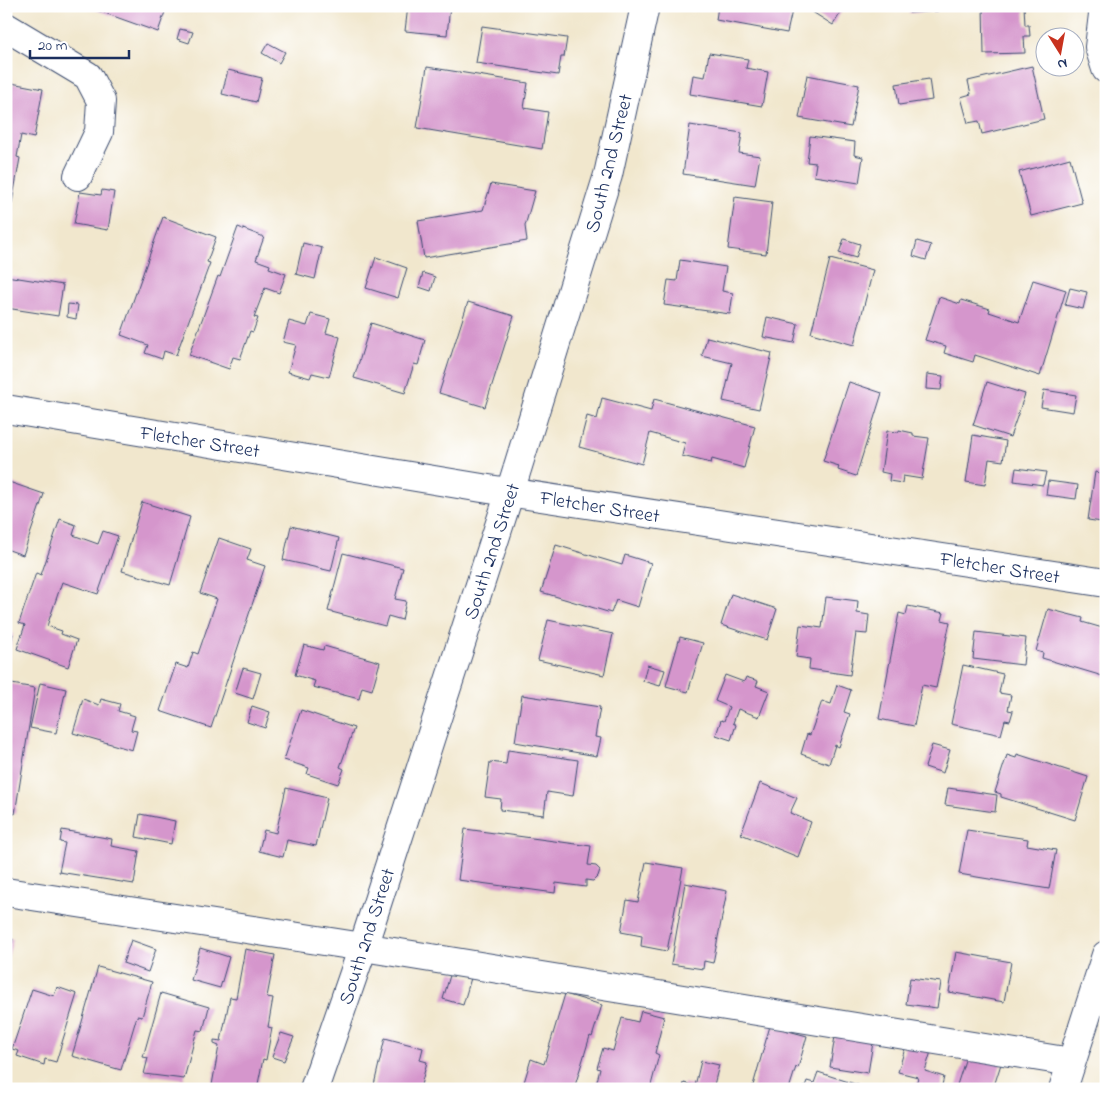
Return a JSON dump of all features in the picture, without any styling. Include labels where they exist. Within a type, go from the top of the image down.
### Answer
[{"type":"street","name":"South 2nd Street","points":[[314,1089],[363,947],[510,492],[608,175],[645,6]]},
{"type":"street","points":[[1104,6],[1099,47],[1106,69]]},
{"type":"street","points":[[6,27],[88,76],[101,101],[98,132],[78,176]]},
{"type":"street","name":"Fletcher Street","points":[[6,409],[510,492],[1106,583]]},
{"type":"street","points":[[6,892],[363,947],[1072,1062]]},
{"type":"street","points":[[1063,1089],[1106,955]]},
{"type":"building","points":[[85,6],[167,6],[158,32]]},
{"type":"building","points":[[408,6],[450,6],[447,35],[405,31]]},
{"type":"building","points":[[718,6],[793,6],[787,33],[716,20]]},
{"type":"building","points":[[803,6],[845,6],[833,25]]},
{"type":"building","points":[[909,6],[938,6],[938,11],[909,13]]},
{"type":"building","points":[[983,6],[1024,6],[1025,25],[1029,25],[1030,36],[1024,36],[1025,53],[984,54]]},
{"type":"building","points":[[482,26],[567,38],[564,57],[561,57],[558,75],[476,63]]},
{"type":"building","points":[[180,29],[193,32],[189,43],[177,39]]},
{"type":"building","points":[[268,43],[285,52],[279,63],[262,53]]},
{"type":"building","points":[[709,53],[748,59],[746,68],[768,72],[762,106],[690,94],[693,75],[705,77]]},
{"type":"building","points":[[1032,66],[1044,119],[982,134],[979,121],[968,123],[961,97],[971,94],[968,81]]},
{"type":"building","points":[[427,67],[528,83],[524,108],[548,112],[542,149],[417,128]]},
{"type":"building","points":[[228,70],[262,78],[256,102],[222,94]]},
{"type":"building","points":[[807,75],[859,85],[851,127],[799,118]]},
{"type":"building","points":[[929,79],[932,100],[899,105],[896,84]]},
{"type":"building","points":[[6,82],[43,89],[34,138],[21,135],[17,157],[20,158],[12,203],[6,202]]},
{"type":"building","points":[[690,125],[742,133],[739,153],[760,156],[755,185],[683,174]]},
{"type":"building","points":[[810,136],[855,142],[854,155],[863,157],[859,183],[814,176],[816,163],[807,162]]},
{"type":"building","points":[[1070,158],[1082,203],[1031,216],[1019,172]]},
{"type":"building","points":[[491,184],[535,191],[525,226],[527,241],[424,258],[418,221],[483,210]]},
{"type":"building","points":[[102,190],[114,192],[108,230],[74,224],[80,192],[101,195]]},
{"type":"building","points":[[735,197],[772,202],[766,254],[728,249]]},
{"type":"building","points":[[163,217],[216,237],[207,262],[210,263],[176,355],[164,351],[162,359],[145,353],[148,345],[121,335]]},
{"type":"building","points":[[238,227],[264,237],[256,260],[270,265],[269,268],[286,274],[279,293],[265,288],[254,317],[258,318],[253,332],[250,331],[240,359],[233,357],[229,369],[189,355]]},
{"type":"building","points":[[844,239],[860,244],[856,258],[839,253]]},
{"type":"building","points":[[917,241],[931,245],[926,260],[913,256]]},
{"type":"building","points":[[303,243],[322,248],[315,279],[296,274]]},
{"type":"building","points":[[376,257],[407,268],[398,298],[366,288]]},
{"type":"building","points":[[830,259],[873,270],[854,345],[811,333]]},
{"type":"building","points":[[680,260],[726,267],[722,291],[733,293],[730,314],[664,305],[668,280],[677,281]]},
{"type":"building","points":[[423,273],[435,277],[431,291],[419,287]]},
{"type":"building","points":[[6,276],[63,285],[58,316],[6,308]]},
{"type":"building","points":[[1033,280],[1066,290],[1040,376],[975,355],[973,362],[944,353],[946,346],[925,340],[939,297],[960,304],[961,300],[990,309],[989,312],[1019,322]]},
{"type":"building","points":[[1070,288],[1087,292],[1083,309],[1065,305]]},
{"type":"building","points":[[468,302],[514,316],[485,407],[439,393]]},
{"type":"building","points":[[68,304],[78,305],[76,319],[67,317]]},
{"type":"building","points":[[311,314],[330,319],[326,333],[340,337],[329,377],[312,373],[310,378],[288,372],[296,345],[283,342],[289,321],[307,326]]},
{"type":"building","points":[[767,317],[798,324],[794,343],[763,337]]},
{"type":"building","points":[[371,323],[425,340],[418,365],[414,364],[405,393],[354,378]]},
{"type":"building","points":[[707,337],[772,353],[759,409],[723,401],[732,363],[702,356]]},
{"type":"building","points":[[927,374],[943,376],[941,390],[926,389]]},
{"type":"building","points":[[849,382],[882,393],[856,476],[838,470],[839,466],[823,461]]},
{"type":"building","points":[[987,382],[1025,394],[1010,437],[973,425]]},
{"type":"building","points":[[1044,390],[1076,395],[1073,412],[1041,407]]},
{"type":"building","points":[[602,398],[651,411],[654,399],[755,426],[744,468],[712,459],[711,463],[682,456],[685,443],[650,433],[642,464],[579,447],[587,416],[597,419]]},
{"type":"building","points":[[899,430],[913,433],[913,436],[929,438],[922,479],[903,476],[902,483],[889,481],[890,474],[881,472],[887,431],[899,432]]},
{"type":"building","points":[[973,435],[1006,441],[1003,461],[989,459],[985,485],[966,482]]},
{"type":"building","points":[[1016,468],[1046,472],[1043,485],[1014,481]]},
{"type":"building","points":[[1095,472],[1106,474],[1106,525],[1102,525],[1102,522],[1088,520]]},
{"type":"building","points":[[6,481],[44,494],[23,555],[6,549]]},
{"type":"building","points":[[1048,481],[1078,485],[1076,499],[1046,495]]},
{"type":"building","points":[[142,502],[190,517],[170,585],[122,571]]},
{"type":"building","points":[[60,519],[76,525],[73,535],[98,544],[103,531],[118,536],[98,594],[62,582],[47,626],[62,631],[61,634],[77,640],[68,667],[17,649],[25,625],[19,623],[36,573],[41,575]]},
{"type":"building","points":[[291,526],[339,538],[331,571],[283,560]]},
{"type":"building","points":[[219,538],[251,549],[247,560],[265,566],[211,728],[160,711],[176,664],[188,668],[193,652],[198,654],[217,599],[200,593]]},
{"type":"building","points":[[556,545],[622,565],[625,555],[651,563],[638,607],[616,600],[611,613],[541,592]]},
{"type":"building","points":[[343,553],[403,568],[395,599],[406,601],[402,620],[388,616],[385,626],[328,611]]},
{"type":"building","points":[[731,594],[777,609],[767,640],[721,625]]},
{"type":"building","points":[[826,597],[858,601],[857,613],[869,615],[867,634],[856,633],[850,675],[809,669],[810,659],[796,657],[800,625],[822,628]]},
{"type":"building","points":[[908,606],[944,613],[942,620],[950,622],[936,688],[922,685],[914,726],[879,719],[899,613],[906,615]]},
{"type":"building","points":[[1048,609],[1083,618],[1082,622],[1106,629],[1106,677],[1042,658],[1043,653],[1036,651]]},
{"type":"building","points":[[548,620],[613,634],[604,675],[538,660]]},
{"type":"building","points":[[6,632],[13,634],[7,661],[6,661]]},
{"type":"building","points":[[976,632],[1026,638],[1023,665],[973,659]]},
{"type":"building","points":[[680,637],[703,643],[688,692],[666,686]]},
{"type":"building","points":[[304,645],[323,650],[324,646],[380,662],[372,690],[362,687],[359,699],[313,687],[315,681],[295,675]]},
{"type":"building","points":[[647,665],[665,670],[660,686],[643,681]]},
{"type":"building","points":[[963,665],[1003,674],[999,693],[1011,695],[1008,710],[1013,711],[1010,721],[1005,720],[1001,735],[951,724]]},
{"type":"building","points":[[243,668],[261,673],[253,699],[235,693]]},
{"type":"building","points":[[725,675],[744,682],[746,677],[758,681],[756,686],[769,691],[759,717],[738,709],[733,723],[736,725],[731,740],[716,735],[721,720],[724,721],[729,707],[715,701]]},
{"type":"building","points":[[6,683],[35,688],[15,814],[6,812]]},
{"type":"building","points":[[40,683],[66,689],[56,733],[30,728]]},
{"type":"building","points":[[837,685],[851,690],[844,712],[850,714],[839,747],[835,745],[829,764],[801,754],[807,734],[810,735],[822,701],[831,704]]},
{"type":"building","points":[[522,695],[600,707],[595,737],[601,738],[597,756],[515,742]]},
{"type":"building","points":[[83,699],[99,705],[101,699],[120,704],[118,711],[135,716],[131,730],[137,731],[132,750],[73,733]]},
{"type":"building","points":[[252,706],[270,712],[265,728],[247,722]]},
{"type":"building","points":[[301,710],[354,728],[340,767],[344,769],[338,784],[307,774],[309,768],[284,760]]},
{"type":"building","points":[[932,745],[950,750],[943,773],[925,767]]},
{"type":"building","points":[[508,750],[578,760],[573,796],[547,792],[544,815],[500,810],[501,799],[485,797],[490,762],[506,764]]},
{"type":"building","points":[[1017,754],[1088,777],[1075,820],[1001,797],[1001,794],[995,792],[1007,755],[1016,758]]},
{"type":"building","points":[[760,783],[797,798],[790,813],[811,822],[798,857],[741,834]]},
{"type":"building","points":[[286,788],[327,798],[316,846],[287,840],[283,857],[259,851],[264,830],[276,833]]},
{"type":"building","points":[[948,788],[997,795],[995,812],[945,805]]},
{"type":"building","points":[[140,814],[175,821],[171,844],[136,837]]},
{"type":"building","points":[[465,829],[591,846],[588,865],[596,866],[600,870],[598,876],[593,881],[586,880],[586,887],[556,883],[555,893],[458,880]]},
{"type":"building","points":[[62,830],[112,839],[111,846],[139,851],[134,884],[59,872],[65,843],[60,842]]},
{"type":"building","points":[[967,830],[1028,839],[1027,845],[1056,850],[1049,889],[959,874]]},
{"type":"building","points":[[646,862],[683,868],[667,951],[641,946],[642,936],[621,932],[627,900],[638,902]]},
{"type":"building","points":[[685,883],[727,891],[713,963],[704,961],[703,969],[671,964]]},
{"type":"building","points":[[6,938],[13,939],[7,960],[6,960]]},
{"type":"building","points":[[131,940],[156,949],[148,972],[123,963]]},
{"type":"building","points":[[200,948],[229,957],[220,988],[191,980]]},
{"type":"building","points":[[245,949],[275,955],[267,997],[273,998],[268,1027],[272,1028],[266,1060],[263,1059],[257,1089],[216,1089],[217,1086],[212,1085],[219,1046],[214,1044],[214,1040],[221,1041],[230,997],[236,998]]},
{"type":"building","points":[[956,952],[1011,962],[1004,1002],[949,992]]},
{"type":"building","points":[[98,967],[152,982],[142,1017],[137,1016],[121,1070],[72,1056]]},
{"type":"building","points":[[451,972],[471,978],[463,1005],[443,999]]},
{"type":"building","points":[[910,978],[941,982],[937,1008],[906,1004]]},
{"type":"building","points":[[57,987],[77,994],[56,1062],[45,1059],[44,1065],[17,1056],[19,1051],[12,1049],[32,989],[54,996]]},
{"type":"building","points":[[161,993],[209,1007],[203,1031],[197,1030],[184,1079],[144,1074],[148,1058],[143,1057]]},
{"type":"building","points":[[565,994],[602,1005],[592,1037],[590,1036],[574,1089],[522,1089],[531,1059],[544,1064]]},
{"type":"building","points":[[641,1011],[664,1017],[655,1053],[659,1055],[650,1089],[595,1089],[600,1069],[597,1068],[603,1048],[613,1051],[622,1018],[638,1022]]},
{"type":"building","points":[[770,1026],[807,1036],[798,1068],[796,1067],[789,1089],[752,1089]]},
{"type":"building","points":[[836,1030],[874,1036],[868,1073],[830,1067]]},
{"type":"building","points":[[281,1033],[294,1037],[284,1061],[272,1057]]},
{"type":"building","points":[[385,1038],[423,1048],[420,1060],[427,1062],[420,1089],[373,1089]]},
{"type":"building","points":[[908,1038],[933,1045],[925,1071],[944,1077],[941,1089],[915,1089],[918,1077],[898,1072]]},
{"type":"building","points":[[967,1054],[1001,1064],[993,1089],[956,1088]]},
{"type":"building","points":[[701,1061],[719,1065],[713,1089],[683,1089],[684,1083],[695,1086]]},
{"type":"building","points":[[818,1072],[867,1089],[804,1089],[807,1081],[814,1083]]}]
